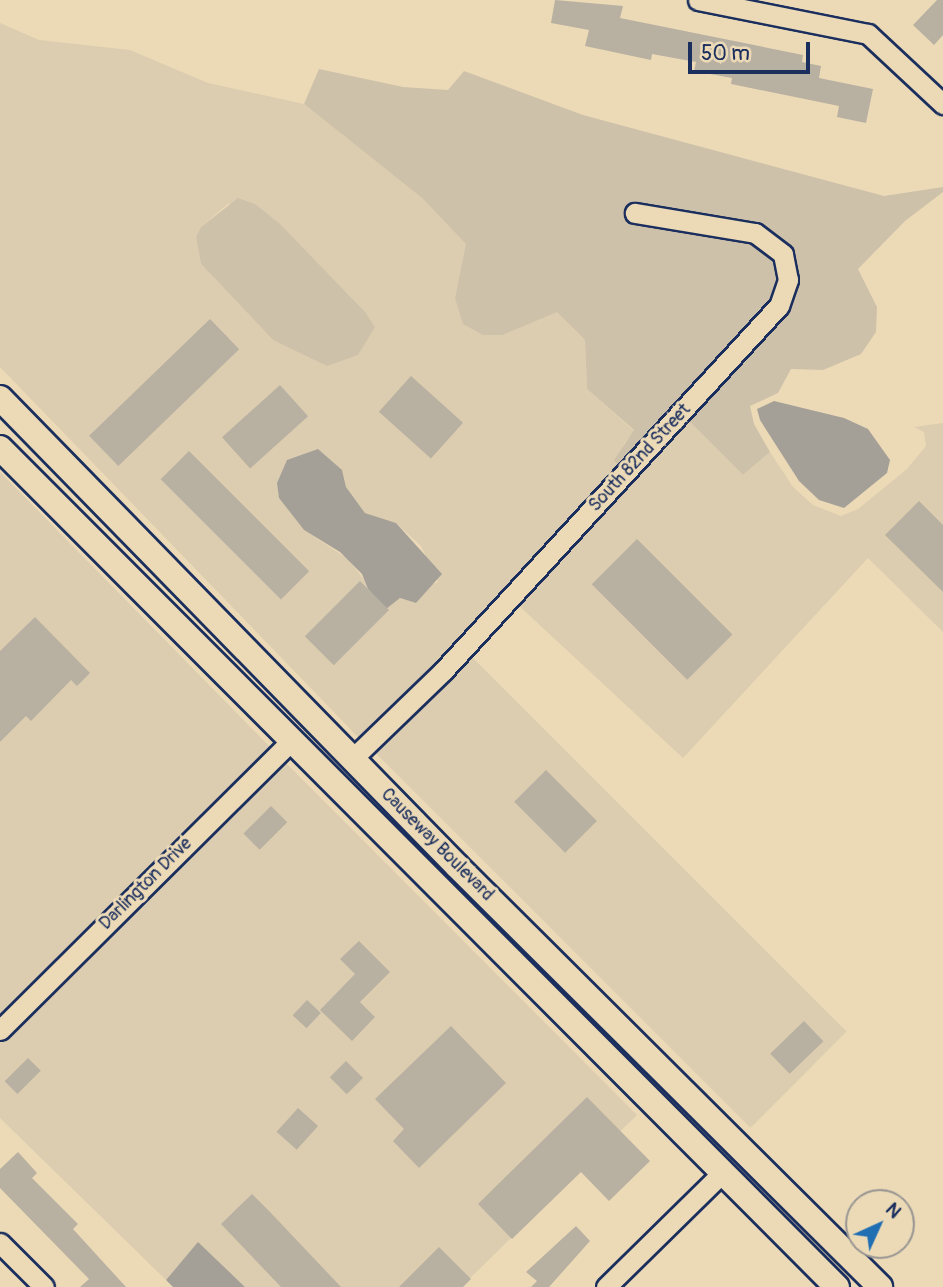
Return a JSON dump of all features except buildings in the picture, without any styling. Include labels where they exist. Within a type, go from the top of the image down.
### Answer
[{"type":"main road","name":"Causeway Boulevard","points":[[0,398],[250,652],[352,760],[880,1287]]},
{"type":"main road","name":"Causeway Boulevard","points":[[0,448],[837,1287]]},
{"type":"main road","points":[[80,528],[92,526],[105,532],[229,654],[250,652]]},
{"type":"main road","points":[[293,739],[308,740],[416,841],[457,866]]},
{"type":"main road","points":[[453,900],[505,934],[592,1021],[627,1032]]},
{"type":"main road","points":[[604,1052],[629,1058],[738,1167],[765,1188],[785,1191]]},
{"type":"street","points":[[698,0],[868,34],[943,104]]},
{"type":"street","name":"South 82nd Street","points":[[352,760],[443,671],[779,306],[788,280],[783,254],[755,233],[635,213]]},
{"type":"street","name":"Darlington Drive","points":[[0,1030],[293,739]]},
{"type":"street","points":[[606,1287],[723,1172]]},
{"type":"street","points":[[0,1243],[44,1287]]},
{"type":"shaded area","points":[[0,23],[39,40],[130,50],[208,83],[304,104],[422,198],[467,244],[455,298],[503,335],[557,311],[585,340],[587,389],[634,431],[624,444],[619,467],[437,665],[360,739],[0,367]],"holes":[[[229,203],[273,340],[201,264],[196,237],[201,227]],[[342,470],[346,487],[365,513],[396,523],[421,546],[438,582],[428,586],[416,603],[400,598],[386,608],[348,559],[304,530],[279,498]]]},
{"type":"shaded area","points":[[319,69],[403,87],[448,90],[464,71],[583,115],[884,196],[943,187],[943,192],[905,221],[858,269],[877,307],[876,332],[861,354],[823,370],[791,369],[778,393],[750,406],[754,424],[770,452],[743,475],[687,419],[796,281],[758,224],[628,203],[625,221],[750,242],[775,260],[778,280],[771,302],[619,467],[614,460],[634,430],[587,389],[585,340],[557,312],[503,335],[483,335],[463,324],[455,298],[466,244],[422,198],[304,104]]},
{"type":"shaded area","points":[[238,198],[255,204],[279,223],[365,312],[375,327],[358,355],[327,366],[273,340],[201,264],[196,237],[201,227]]},
{"type":"shaded area","points":[[774,401],[844,418],[868,429],[890,460],[887,473],[844,508],[819,500],[799,481],[760,420],[757,409]]},
{"type":"shaded area","points":[[687,419],[743,475],[770,452],[793,487],[813,505],[841,516],[858,509],[907,469],[926,446],[924,432],[914,427],[943,423],[943,632],[868,558],[683,758],[516,603]]},
{"type":"shaded area","points":[[318,449],[342,470],[346,487],[365,513],[396,523],[442,574],[416,603],[400,598],[386,609],[368,589],[362,574],[340,552],[304,530],[279,498],[277,483],[287,460]]},
{"type":"shaded area","points":[[0,472],[271,748],[0,1018]]},
{"type":"shaded area","points":[[469,654],[847,1032],[750,1128],[373,750]]},
{"type":"shaded area","points":[[283,760],[637,1115],[461,1287],[245,1287],[198,1243],[166,1280],[0,1118],[0,1042]]},
{"type":"shaded area","points":[[198,1242],[245,1287],[173,1287],[166,1280]]}]
